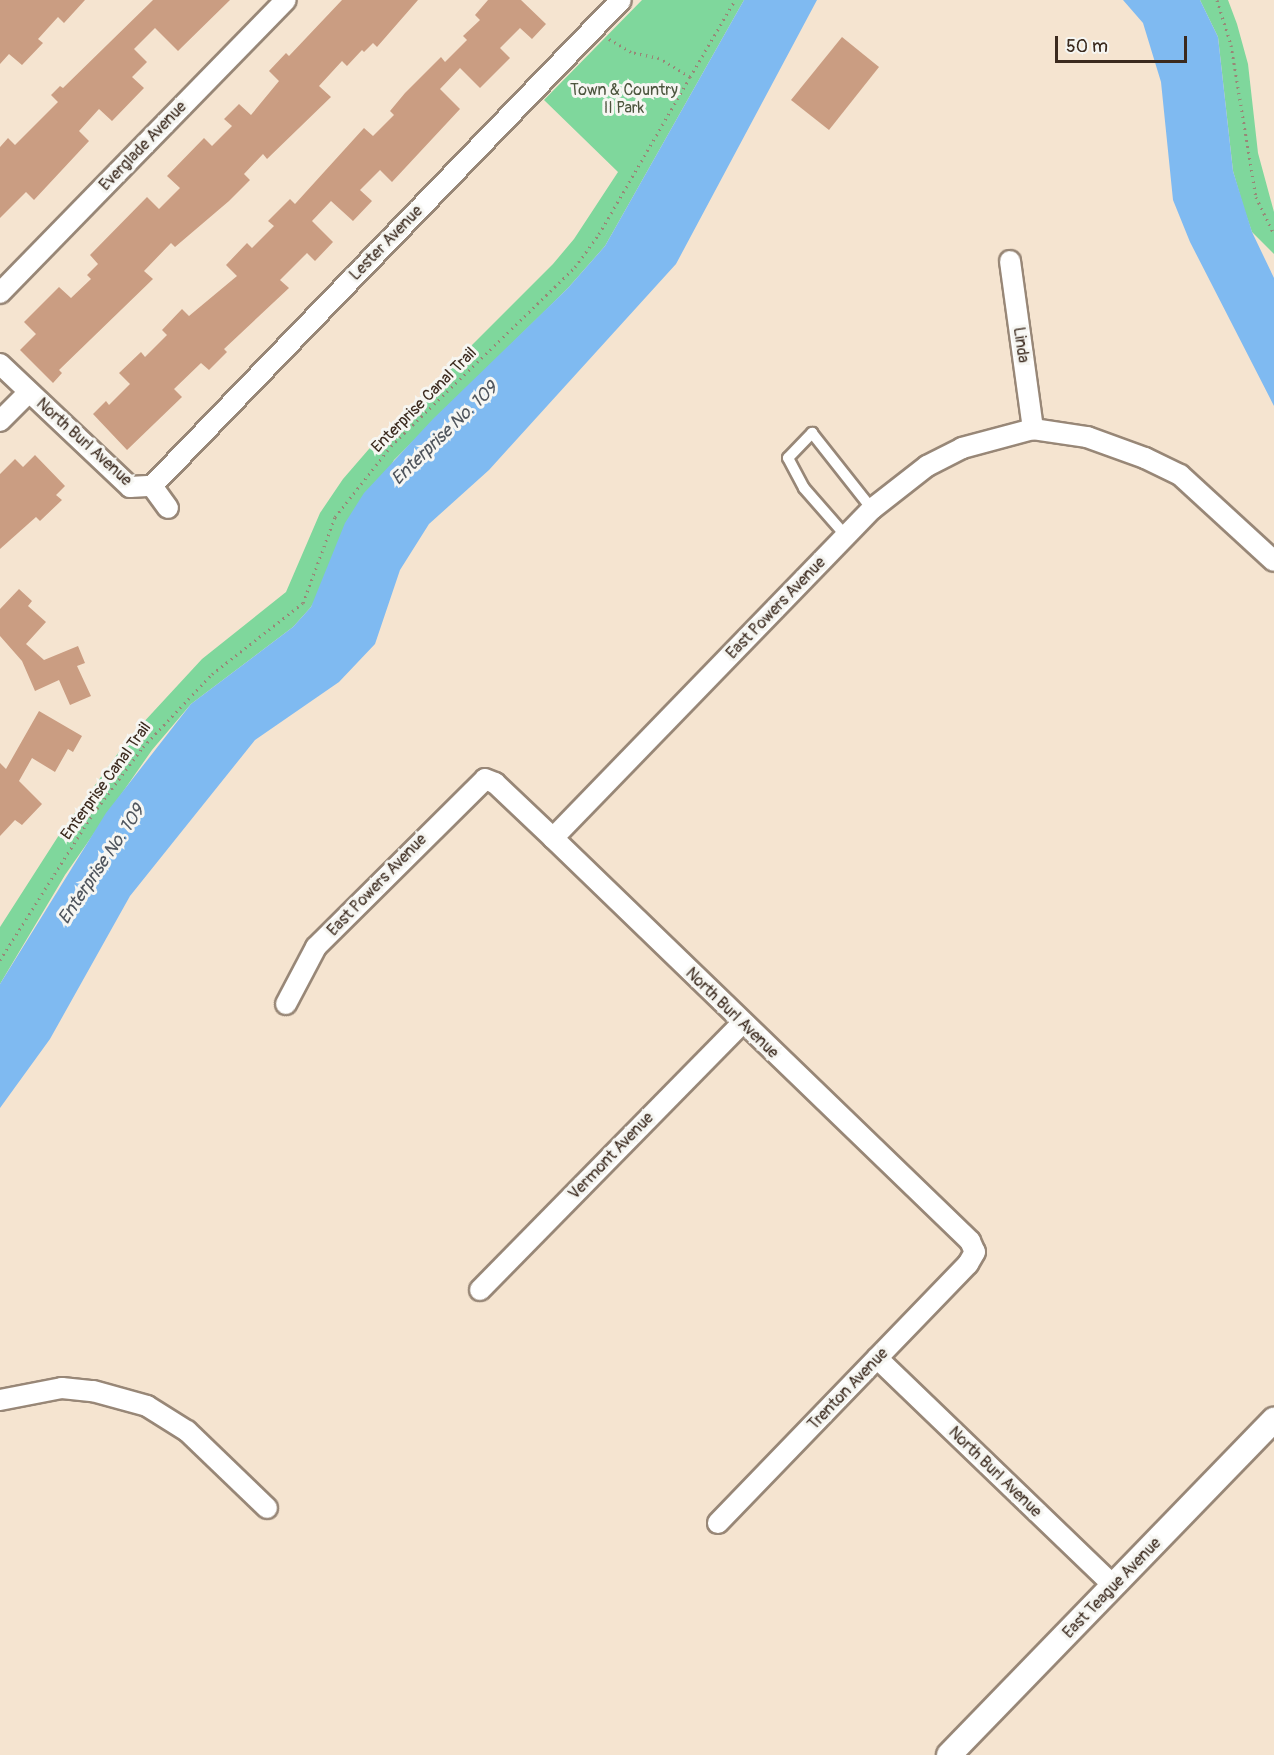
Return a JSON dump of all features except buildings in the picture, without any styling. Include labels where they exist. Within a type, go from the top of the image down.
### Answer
[{"type":"street","name":"Everglade Avenue","points":[[0,293],[286,0]]},
{"type":"street","name":"Lester Avenue","points":[[152,486],[621,0]]},
{"type":"street","name":"Linda","points":[[1010,261],[1033,429]]},
{"type":"street","name":"North Burl Avenue","points":[[0,364],[130,487],[152,486],[168,508]]},
{"type":"street","points":[[0,421],[29,392]]},
{"type":"street","name":"East Powers Avenue","points":[[553,838],[872,509],[927,466],[962,448],[1033,429]]},
{"type":"street","points":[[1033,429],[1087,437],[1180,475],[1274,561]]},
{"type":"street","name":"North Burl Avenue","points":[[484,779],[495,783],[553,838],[970,1241],[975,1252]]},
{"type":"street","name":"East Powers Avenue","points":[[286,1004],[316,947],[484,779]]},
{"type":"street","name":"Vermont Avenue","points":[[480,1290],[742,1023]]},
{"type":"street","name":"Trenton Avenue","points":[[718,1523],[877,1358],[975,1252]]},
{"type":"street","name":"North Burl Avenue","points":[[877,1358],[1114,1586]]},
{"type":"street","points":[[0,1400],[62,1388],[93,1391],[147,1406],[187,1431],[267,1508]]},
{"type":"street","name":"East Teague Avenue","points":[[950,1755],[1274,1420]]},
{"type":"lane","points":[[846,536],[804,488],[788,458],[812,433],[872,509]]},
{"type":"path","name":"Enterprise Canal Trail","points":[[0,960],[90,818],[143,747],[212,674],[303,603],[335,517],[391,446],[575,267],[599,234],[735,0]]},
{"type":"path","points":[[1217,0],[1231,45],[1256,197],[1274,234]]},
{"type":"path","points":[[596,26],[618,46],[659,58],[690,77]]},
{"type":"green space","name":"Town & Country II Park","points":[[642,0],[744,0],[605,246],[568,288],[394,460],[311,607],[293,627],[191,704],[152,750],[65,875],[0,984],[0,927],[59,835],[129,738],[202,659],[286,592],[320,513],[343,479],[375,442],[553,264],[574,239],[618,172],[544,100]]},
{"type":"green space","points":[[1200,0],[1228,0],[1237,24],[1248,64],[1258,153],[1274,212],[1274,254],[1252,232],[1244,209],[1233,171],[1218,37]]},
{"type":"water","name":"Enterprise No. 109","points":[[744,0],[817,0],[676,264],[489,470],[429,524],[400,570],[375,644],[339,682],[255,740],[130,896],[50,1039],[0,1108],[0,984],[106,813],[191,704],[293,627],[311,607],[345,523],[364,493],[433,419],[568,288],[605,246]]},
{"type":"water","points":[[1123,0],[1200,0],[1218,37],[1233,171],[1252,232],[1274,278],[1274,406],[1190,242],[1173,200],[1161,82],[1143,23]]}]
